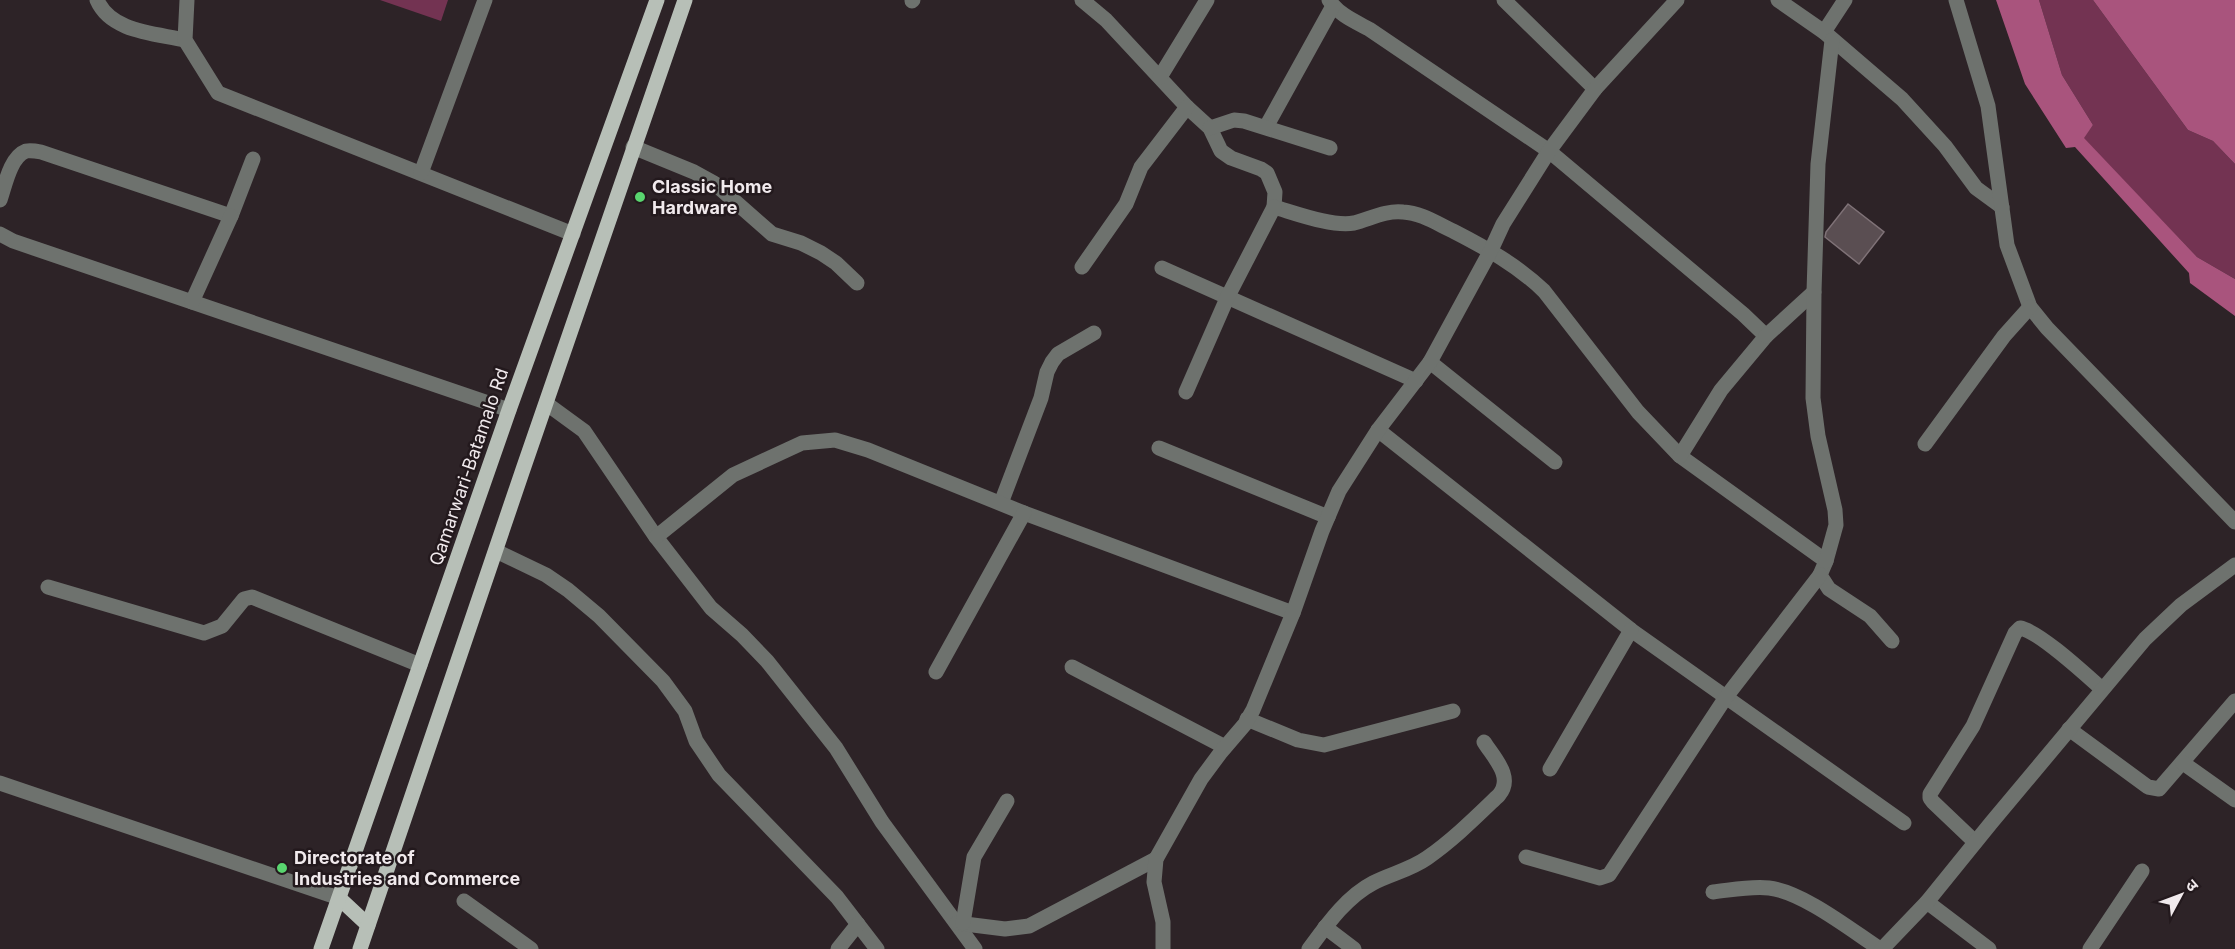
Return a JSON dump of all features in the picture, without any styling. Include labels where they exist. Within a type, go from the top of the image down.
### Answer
[{"type":"main road","name":"Qamarwari-Batamalo Rd","points":[[321,949],[509,410],[657,0]]},
{"type":"main road","points":[[360,949],[685,0]]},
{"type":"main road","points":[[339,898],[368,925]]},
{"type":"street","points":[[97,0],[106,15],[125,27],[185,40]]},
{"type":"street","points":[[187,0],[185,40],[218,93],[573,234]]},
{"type":"street","points":[[420,173],[485,0]]},
{"type":"street","points":[[1082,0],[1106,20],[1187,107],[1210,128],[1225,155],[1261,169],[1267,174],[1275,192],[1274,207],[1228,296],[1186,392]]},
{"type":"street","points":[[1160,76],[1207,0]]},
{"type":"street","points":[[1503,0],[1595,89]]},
{"type":"street","points":[[1163,949],[1162,922],[1154,882],[1156,859],[1201,779],[1247,719],[1293,614],[1339,491],[1378,430],[1430,362],[1503,224],[1549,151],[1595,89],[1677,0]]},
{"type":"street","points":[[1778,0],[1828,36],[1902,99],[1945,146],[1976,188],[2002,207]]},
{"type":"street","points":[[1526,857],[1600,878],[1609,875],[1726,698],[1823,568],[1834,538],[1835,510],[1824,467],[1814,398],[1814,292],[1818,164],[1828,36],[1845,0]]},
{"type":"street","points":[[1956,0],[1988,106],[2007,245],[2030,307],[2235,522]]},
{"type":"street","points":[[1266,127],[1331,3],[1549,151],[1767,336]]},
{"type":"street","points":[[1082,267],[1126,204],[1141,167],[1187,107]]},
{"type":"street","points":[[1210,128],[1234,120],[1266,127],[1330,148]]},
{"type":"street","points":[[633,147],[694,172],[714,183],[772,234],[801,243],[821,253],[836,262],[857,283]]},
{"type":"street","points":[[0,200],[12,167],[28,150],[41,152],[231,216]]},
{"type":"street","points":[[192,302],[231,216],[253,159]]},
{"type":"street","points":[[1274,207],[1335,222],[1353,223],[1376,215],[1399,211],[1419,214],[1491,250],[1527,274],[1544,291],[1638,412],[1680,456],[1823,568],[1828,589],[1870,616],[1892,641]]},
{"type":"street","points":[[0,234],[13,241],[509,410]]},
{"type":"street","points":[[1162,268],[1416,381]]},
{"type":"street","points":[[1680,456],[1721,390],[1767,336],[1814,292]]},
{"type":"street","points":[[1925,444],[2004,336],[2030,307]]},
{"type":"street","points":[[1001,503],[1041,398],[1047,372],[1052,362],[1058,354],[1094,333]]},
{"type":"street","points":[[1430,362],[1555,462]]},
{"type":"street","points":[[547,404],[584,431],[656,537],[711,608],[767,661],[829,740],[882,822],[960,923],[975,949]]},
{"type":"street","points":[[1378,430],[1631,630],[1904,823]]},
{"type":"street","points":[[656,537],[733,475],[802,443],[835,440],[868,450],[1024,513],[1293,614]]},
{"type":"street","points":[[1158,448],[1328,517]]},
{"type":"street","points":[[936,672],[1024,513]]},
{"type":"street","points":[[496,551],[546,575],[568,590],[599,616],[663,681],[685,711],[696,741],[719,775],[837,897],[878,949]]},
{"type":"street","points":[[1713,892],[1748,887],[1772,888],[1798,897],[1881,949],[1927,902],[2145,639],[2181,605],[2235,565]]},
{"type":"street","points":[[48,586],[204,633],[222,626],[244,599],[252,597],[420,666]]},
{"type":"street","points":[[1975,842],[1933,802],[1930,794],[1974,726],[2015,633],[2020,628],[2032,633],[2069,660],[2102,689]]},
{"type":"street","points":[[1550,769],[1631,630]]},
{"type":"street","points":[[1072,668],[1225,747]]},
{"type":"street","points":[[2069,729],[2154,789],[2163,786],[2235,701]]},
{"type":"street","points":[[1247,719],[1298,740],[1324,745],[1453,711]]},
{"type":"street","points":[[1309,949],[1325,927],[1360,892],[1373,883],[1425,860],[1462,830],[1499,795],[1506,784],[1504,774],[1484,742]]},
{"type":"street","points":[[2183,763],[2235,801]]},
{"type":"street","points":[[0,783],[339,898]]},
{"type":"street","points":[[960,923],[974,857],[1007,801]]},
{"type":"street","points":[[960,923],[1005,929],[1029,926],[1156,859]]},
{"type":"street","points":[[2090,949],[2142,871]]},
{"type":"street","points":[[464,901],[531,949]]},
{"type":"street","points":[[1927,902],[1989,949]]},
{"type":"street","points":[[838,949],[858,924]]},
{"type":"street","points":[[1325,927],[1354,949]]},
{"type":"shaded area","points":[[380,0],[448,0],[441,21]]},
{"type":"shaded area","points":[[1996,0],[2039,0],[2062,75],[2093,125],[2084,138],[2197,257],[2235,279],[2235,316],[2190,283],[2189,273],[2075,147],[2066,148],[2025,84]]},
{"type":"shaded area","points":[[2039,0],[2093,0],[2188,130],[2213,141],[2235,164],[2235,279],[2197,257],[2083,138],[2093,125],[2062,75]]},
{"type":"shaded area","points":[[2093,0],[2235,0],[2235,164],[2213,141],[2188,130]]},
{"type":"building","points":[[1848,204],[1884,232],[1859,264],[1825,237],[1826,232]]},
{"type":"place","name":"Classic Home Hardware","points":[[640,197]]},
{"type":"place","name":"Directorate of Industries and Commerce","points":[[282,868]]}]
